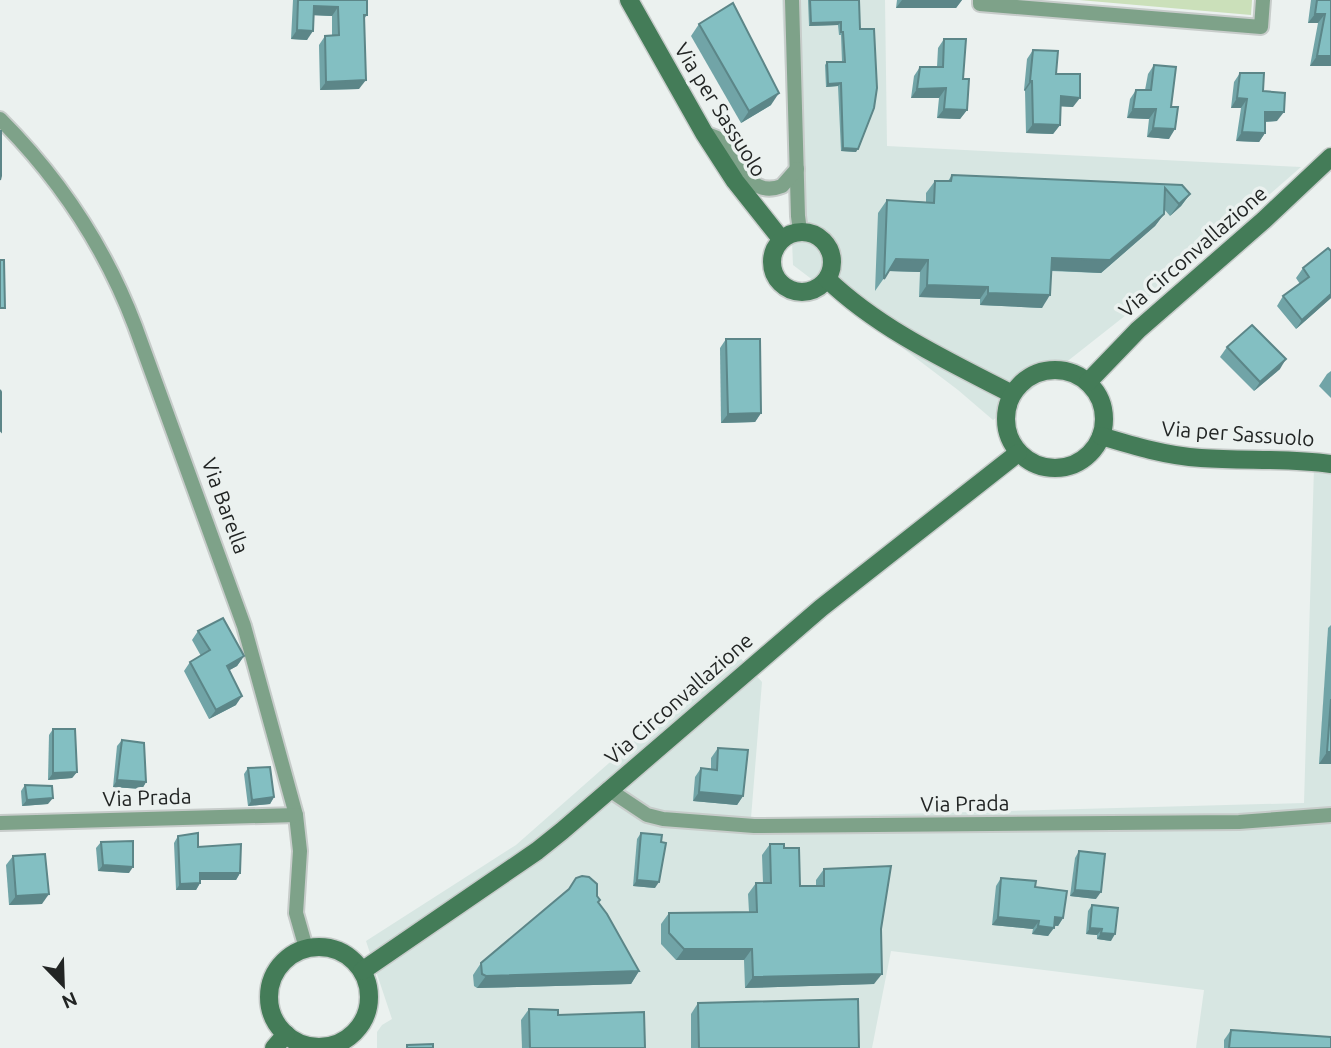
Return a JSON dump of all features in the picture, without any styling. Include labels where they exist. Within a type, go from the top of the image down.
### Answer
[{"type":"main road","name":"Via per Sassuolo","points":[[629,0],[704,134],[735,181],[781,239]]},
{"type":"main road","name":"Via Circonvallazione","points":[[1088,382],[1138,330],[1264,220],[1331,157]]},
{"type":"main road","points":[[800,231],[817,236],[829,249],[832,264],[827,279],[821,286],[805,292],[797,292],[781,285],[772,270],[771,262],[781,239],[800,231]]},
{"type":"main road","points":[[827,279],[850,301],[909,338],[1012,394]]},
{"type":"main road","points":[[1048,370],[1062,370],[1076,374],[1088,382],[1096,391],[1104,413],[1101,436],[1094,449],[1071,466],[1057,468],[1029,462],[1018,453],[1011,442],[1005,418],[1012,394],[1027,378],[1048,370]]},
{"type":"main road","name":"Via per Sassuolo","points":[[1101,436],[1178,456],[1279,459],[1331,464]]},
{"type":"main road","name":"Via Circonvallazione","points":[[362,971],[537,851],[821,608],[1018,453]]},
{"type":"main road","points":[[306,948],[332,948],[354,961],[362,971],[368,986],[369,1003],[359,1027],[341,1045],[306,1045],[286,1034],[276,1022],[270,1008],[269,993],[273,978],[286,960],[306,948]]},
{"type":"main road","points":[[274,1048],[286,1034]]},
{"type":"street","points":[[792,0],[800,231]]},
{"type":"street","points":[[979,0],[980,4],[1261,27],[1263,0]]},
{"type":"street","name":"Via Barella","points":[[0,119],[50,173],[101,251],[120,287],[244,626],[296,815],[300,850],[296,913],[306,948]]},
{"type":"street","points":[[704,134],[724,142],[746,176],[762,188],[782,186],[797,169]]},
{"type":"street","name":"Via Prada","points":[[608,789],[630,806],[655,817],[754,826],[1239,822],[1331,815]]},
{"type":"street","name":"Via Prada","points":[[0,822],[296,815]]},
{"type":"shaded area","points":[[782,0],[885,0],[887,146],[1301,167],[1173,278],[993,420],[958,390],[793,265]]},
{"type":"shaded area","points":[[1314,467],[1331,471],[1331,1048],[1196,1048],[1204,990],[891,951],[872,1048],[377,1048],[377,1032],[392,1019],[366,941],[516,845],[735,652],[762,682],[751,818],[1304,803]]},
{"type":"green space","points":[[1079,0],[1252,0],[1251,15]]},
{"type":"building","points":[[298,0],[367,0],[367,15],[364,15],[366,80],[326,82],[325,36],[339,35],[338,7],[314,6],[313,31],[297,30]]},
{"type":"building","points":[[810,0],[859,0],[860,29],[874,29],[877,88],[874,108],[858,149],[843,148],[841,83],[828,84],[827,62],[845,62],[841,22],[811,23]]},
{"type":"building","points":[[1317,0],[1331,0],[1331,56],[1317,56],[1325,14],[1315,14]]},
{"type":"building","points":[[733,3],[779,93],[749,111],[699,24]]},
{"type":"building","points":[[944,39],[966,39],[963,79],[969,79],[967,110],[944,109],[946,88],[917,89],[920,67],[943,67]]},
{"type":"building","points":[[1033,50],[1058,51],[1056,74],[1080,74],[1080,98],[1061,96],[1060,125],[1033,124],[1030,81]]},
{"type":"building","points":[[1154,65],[1176,67],[1171,107],[1178,107],[1175,129],[1153,128],[1156,109],[1133,109],[1136,90],[1151,90]]},
{"type":"building","points":[[1240,73],[1264,73],[1263,91],[1285,93],[1284,112],[1265,112],[1265,133],[1242,132],[1247,99],[1237,98]]},
{"type":"building","points":[[0,131],[1,131],[0,180]]},
{"type":"building","points":[[952,175],[1182,185],[1190,194],[1179,204],[1165,188],[1164,214],[1110,260],[1052,258],[1050,295],[988,293],[988,287],[927,285],[928,260],[896,259],[884,279],[887,200],[934,203],[935,181],[951,181]]},
{"type":"building","points":[[1328,248],[1331,251],[1331,294],[1302,320],[1283,296],[1309,277],[1303,268]]},
{"type":"building","points":[[0,260],[4,260],[5,308],[0,308]]},
{"type":"building","points":[[1252,325],[1286,359],[1260,382],[1227,347]]},
{"type":"building","points":[[726,339],[760,339],[761,413],[728,414]]},
{"type":"building","points":[[0,390],[1,392],[1,431],[0,430]]},
{"type":"building","points":[[223,618],[244,656],[227,666],[242,696],[216,710],[190,662],[210,650],[198,631]]},
{"type":"building","points":[[1331,699],[1331,752],[1327,752]]},
{"type":"building","points":[[53,729],[75,729],[77,772],[53,773]]},
{"type":"building","points":[[122,740],[144,743],[146,782],[117,780]]},
{"type":"building","points":[[718,748],[748,750],[743,796],[699,792],[701,768],[717,770]]},
{"type":"building","points":[[270,767],[274,797],[252,800],[248,768]]},
{"type":"building","points":[[25,785],[52,786],[53,798],[27,800]]},
{"type":"building","points":[[198,833],[198,847],[241,844],[240,873],[200,873],[200,883],[180,884],[178,836]]},
{"type":"building","points":[[641,833],[662,835],[661,842],[666,843],[659,882],[637,880]]},
{"type":"building","points":[[133,841],[133,867],[103,865],[101,842]]},
{"type":"building","points":[[770,844],[799,848],[800,886],[824,886],[824,869],[891,866],[881,929],[882,974],[753,977],[752,949],[684,949],[669,933],[669,913],[757,912],[756,883],[771,883]]},
{"type":"building","points":[[1079,851],[1105,854],[1101,892],[1075,890]]},
{"type":"building","points":[[45,854],[49,894],[16,896],[13,856]]},
{"type":"building","points":[[589,877],[597,884],[597,896],[600,900],[598,902],[639,971],[482,974],[481,963],[569,889],[576,878]]},
{"type":"building","points":[[1001,878],[1036,881],[1035,887],[1067,891],[1063,918],[1055,917],[1054,928],[1038,926],[1039,921],[998,917]]},
{"type":"building","points":[[1092,905],[1118,908],[1115,934],[1101,933],[1102,929],[1090,928]]},
{"type":"building","points":[[858,999],[859,1048],[699,1048],[698,1003]]},
{"type":"building","points":[[529,1009],[558,1010],[558,1015],[644,1012],[645,1048],[530,1048]]},
{"type":"building","points":[[1231,1030],[1331,1037],[1331,1048],[1229,1048]]},
{"type":"building","points":[[433,1044],[433,1048],[407,1048],[407,1045]]}]
